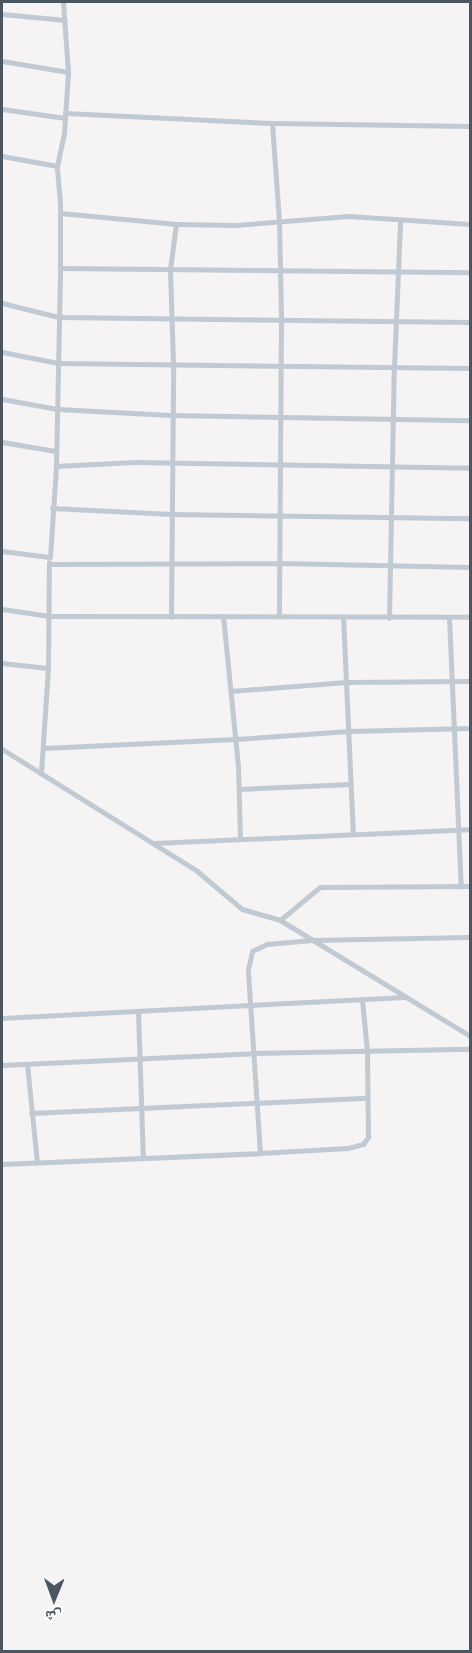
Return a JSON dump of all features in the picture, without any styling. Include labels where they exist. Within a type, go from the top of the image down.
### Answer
[{"type":"street","points":[[41,773],[48,668],[49,560],[56,466],[60,268],[57,166],[65,116],[68,72],[63,2]]},
{"type":"street","points":[[2,14],[65,20]]},
{"type":"street","points":[[2,61],[68,72]]},
{"type":"street","points":[[2,109],[65,116],[272,123],[471,126]]},
{"type":"street","points":[[272,123],[279,221],[281,319],[279,616]]},
{"type":"street","points":[[2,156],[57,166]]},
{"type":"street","points":[[60,213],[176,224],[235,225],[349,216],[471,224]]},
{"type":"street","points":[[389,618],[392,418],[400,221]]},
{"type":"street","points":[[171,617],[170,269],[176,224]]},
{"type":"street","points":[[60,268],[471,272]]},
{"type":"street","points":[[2,303],[58,317],[471,322]]},
{"type":"street","points":[[2,352],[58,363],[471,368]]},
{"type":"street","points":[[2,399],[57,409],[170,415],[471,420]]},
{"type":"street","points":[[2,442],[55,451]]},
{"type":"street","points":[[56,466],[135,462],[471,468]]},
{"type":"street","points":[[52,508],[172,514],[471,518]]},
{"type":"street","points":[[2,551],[49,560],[171,564],[280,563],[471,567]]},
{"type":"street","points":[[2,609],[49,616],[471,617]]},
{"type":"street","points":[[223,616],[236,740],[240,838]]},
{"type":"street","points":[[343,616],[353,833]]},
{"type":"street","points":[[449,617],[461,887]]},
{"type":"street","points":[[2,663],[48,668]]},
{"type":"street","points":[[231,691],[347,682],[471,681]]},
{"type":"street","points":[[43,748],[236,740],[349,730],[471,728]]},
{"type":"street","points":[[2,749],[197,871],[242,909],[280,920],[471,1036]]},
{"type":"street","points":[[239,789],[351,784]]},
{"type":"street","points":[[152,843],[471,829]]},
{"type":"street","points":[[280,920],[320,887],[471,886]]},
{"type":"street","points":[[260,1153],[248,970],[252,951],[267,944],[312,940],[471,937]]},
{"type":"street","points":[[2,1018],[250,1007],[406,997]]},
{"type":"street","points":[[2,1164],[260,1153],[348,1148],[363,1144],[368,1137],[367,1052],[362,1000]]},
{"type":"street","points":[[138,1011],[143,1158]]},
{"type":"street","points":[[2,1065],[253,1053],[471,1049]]},
{"type":"street","points":[[27,1065],[37,1162]]},
{"type":"street","points":[[31,1113],[367,1098]]}]
